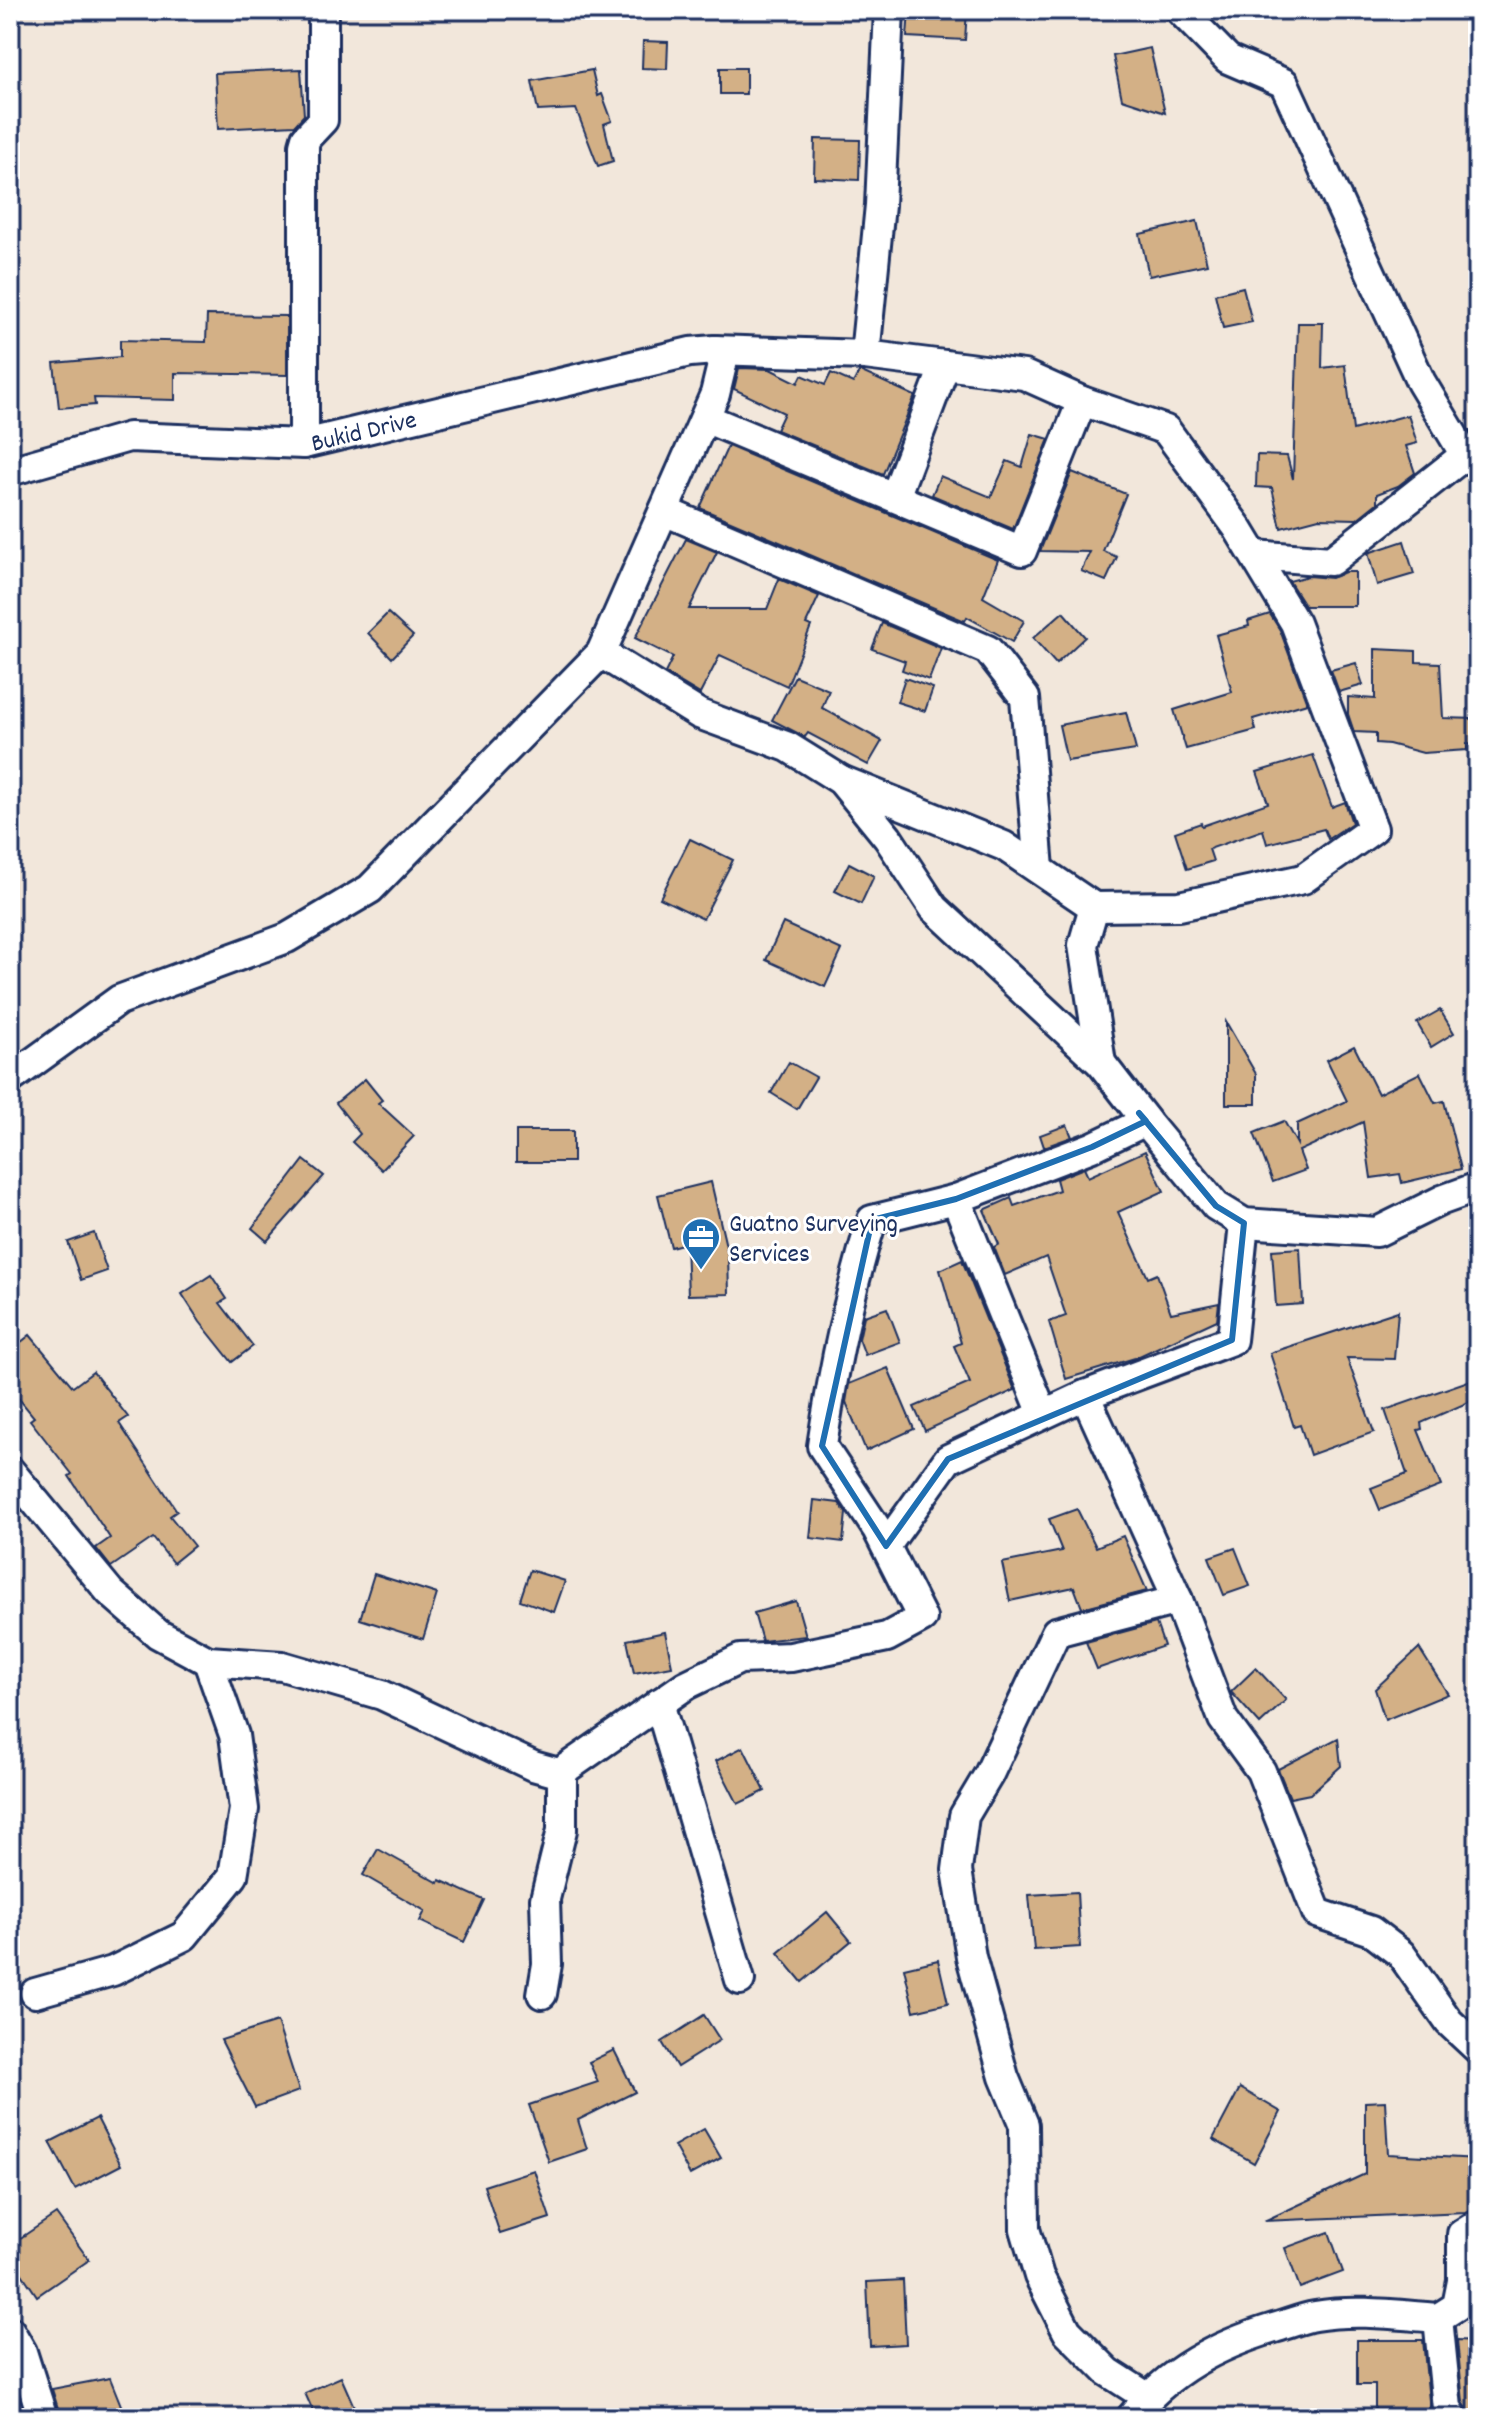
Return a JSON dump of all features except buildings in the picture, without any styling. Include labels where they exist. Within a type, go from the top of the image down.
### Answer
[{"type":"street","points":[[304,444],[304,145],[306,138],[323,120],[323,10]]},
{"type":"street","points":[[865,355],[880,205],[889,10]]},
{"type":"street","points":[[1180,10],[1228,59],[1284,83],[1421,382],[1472,456],[1331,561],[1255,555]]},
{"type":"street","points":[[10,1079],[119,1000],[287,938],[370,889],[601,653],[715,394],[722,365],[715,350]]},
{"type":"street","name":"Bukid Drive","points":[[10,471],[129,437],[304,444],[690,352],[715,350],[865,355],[1024,375],[1082,401],[1166,430],[1237,527],[1295,623],[1373,829],[1303,879],[1179,906],[1094,907]]},
{"type":"street","points":[[895,497],[945,365]]},
{"type":"street","points":[[705,418],[1022,551],[1082,401]]},
{"type":"street","points":[[664,511],[988,650],[1025,698],[1039,869]]},
{"type":"street","points":[[601,653],[699,714],[788,747],[841,780],[1004,846],[1094,907],[1083,945],[1101,1063]]},
{"type":"street","points":[[841,780],[888,838],[934,908],[1101,1063],[1216,1206],[1244,1223],[1377,1232],[1442,1200],[1478,1187]]},
{"type":"street","points":[[542,1994],[547,1964],[545,1899],[562,1830],[562,1774],[568,1767],[686,1685],[740,1659],[791,1657],[887,1637],[922,1618],[886,1546],[822,1446],[831,1388],[872,1220],[956,1199],[1092,1147],[1146,1121],[1139,1113]]},
{"type":"street","points":[[956,1199],[1043,1414]]},
{"type":"street","points":[[886,1546],[948,1459],[1085,1395],[1232,1340],[1244,1223]]},
{"type":"street","points":[[1085,1395],[1178,1600],[1223,1719],[1261,1771],[1317,1913],[1371,1931],[1401,1954],[1449,2022],[1478,2049]]},
{"type":"street","points":[[10,1471],[110,1592],[158,1634],[208,1661],[282,1666],[382,1695],[533,1766],[562,1774]]},
{"type":"street","points":[[1178,1600],[1056,1632],[989,1774],[964,1816],[957,1870],[971,1957],[1004,2077],[1024,2125],[1025,2229],[1039,2276],[1067,2331],[1139,2408],[1185,2366],[1237,2340],[1315,2316],[1359,2313],[1438,2318],[1457,2306],[1462,2281],[1462,2234],[1478,2224]]},
{"type":"street","points":[[35,1993],[113,1971],[184,1936],[233,1876],[244,1809],[234,1735],[208,1661]]},
{"type":"street","points":[[659,1703],[740,1980]]},
{"type":"street","points":[[1438,2318],[1447,2408],[1454,2418]]},
{"type":"street","points":[[10,2331],[22,2352],[43,2418]]},
{"type":"highlighted area","points":[[1146,1121],[1216,1206],[1244,1223],[1232,1340],[948,1459],[886,1546],[822,1446],[872,1220],[956,1199],[1092,1147]]},
{"type":"place","name":"Guatno Surveying Services","points":[[701,1271]]}]
